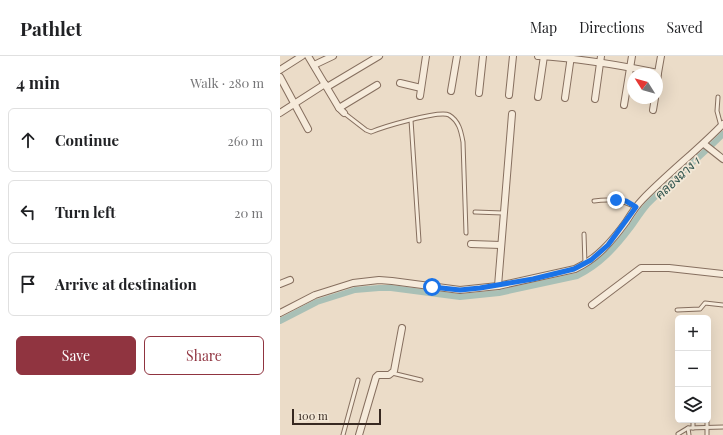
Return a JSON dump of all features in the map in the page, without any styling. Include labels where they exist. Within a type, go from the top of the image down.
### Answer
[{"type":"street","points":[[280,70],[302,56]]},
{"type":"street","points":[[308,56],[342,110],[377,84]]},
{"type":"street","points":[[314,65],[333,56]]},
{"type":"street","points":[[280,113],[379,56]]},
{"type":"street","points":[[420,96],[426,56]]},
{"type":"street","points":[[451,91],[457,56]]},
{"type":"street","points":[[479,93],[483,56]]},
{"type":"street","points":[[509,95],[514,56]]},
{"type":"street","points":[[538,56],[601,59],[630,68],[632,56]]},
{"type":"street","points":[[538,97],[544,56]]},
{"type":"street","points":[[659,68],[661,56]]},
{"type":"street","points":[[565,98],[571,58]]},
{"type":"street","points":[[595,99],[601,59]]},
{"type":"street","points":[[280,77],[308,129]]},
{"type":"street","points":[[400,84],[421,88]]},
{"type":"street","points":[[624,105],[627,86]]},
{"type":"street","points":[[653,110],[654,104]]},
{"type":"street","points":[[498,286],[500,245],[512,114]]},
{"type":"street","points":[[280,313],[314,296],[353,283],[379,280],[460,290],[498,286],[564,272],[585,264],[608,245],[636,207],[648,194],[705,145],[722,125]]},
{"type":"street","points":[[705,145],[723,159]]},
{"type":"street","points":[[471,244],[500,245]]},
{"type":"street","points":[[592,305],[641,268],[669,268],[723,274]]},
{"type":"street","points":[[280,284],[290,280]]},
{"type":"street","points":[[359,435],[376,377],[378,375],[384,376],[394,371],[402,328]]},
{"type":"lane","points":[[718,97],[717,111],[722,125]]},
{"type":"lane","points":[[342,110],[366,130],[371,132],[435,114],[447,114],[455,120],[460,128],[463,142],[466,233]]},
{"type":"lane","points":[[411,120],[419,241]]},
{"type":"lane","points":[[594,201],[626,201],[636,207]]},
{"type":"lane","points":[[476,212],[503,213]]},
{"type":"lane","points":[[584,234],[585,264]]},
{"type":"lane","points":[[677,310],[700,309],[705,303],[723,305]]},
{"type":"lane","points":[[392,373],[421,380]]},
{"type":"lane","points":[[343,435],[358,380]]},
{"type":"lane","points":[[693,423],[693,428]]},
{"type":"lane","points":[[707,423],[707,435]]},
{"type":"lane","points":[[678,434],[688,428],[723,427]]},
{"type":"lane","points":[[688,428],[688,435]]},
{"type":"waterway","name":"คลองฉาง 1","points":[[280,321],[317,302],[355,290],[391,288],[460,297],[499,293],[577,276],[593,267],[607,255],[647,205],[723,134]]},
{"type":"route","points":[[432,287],[460,290],[498,286],[564,272],[584,265],[608,245],[636,207],[626,201],[616,200]]}]
